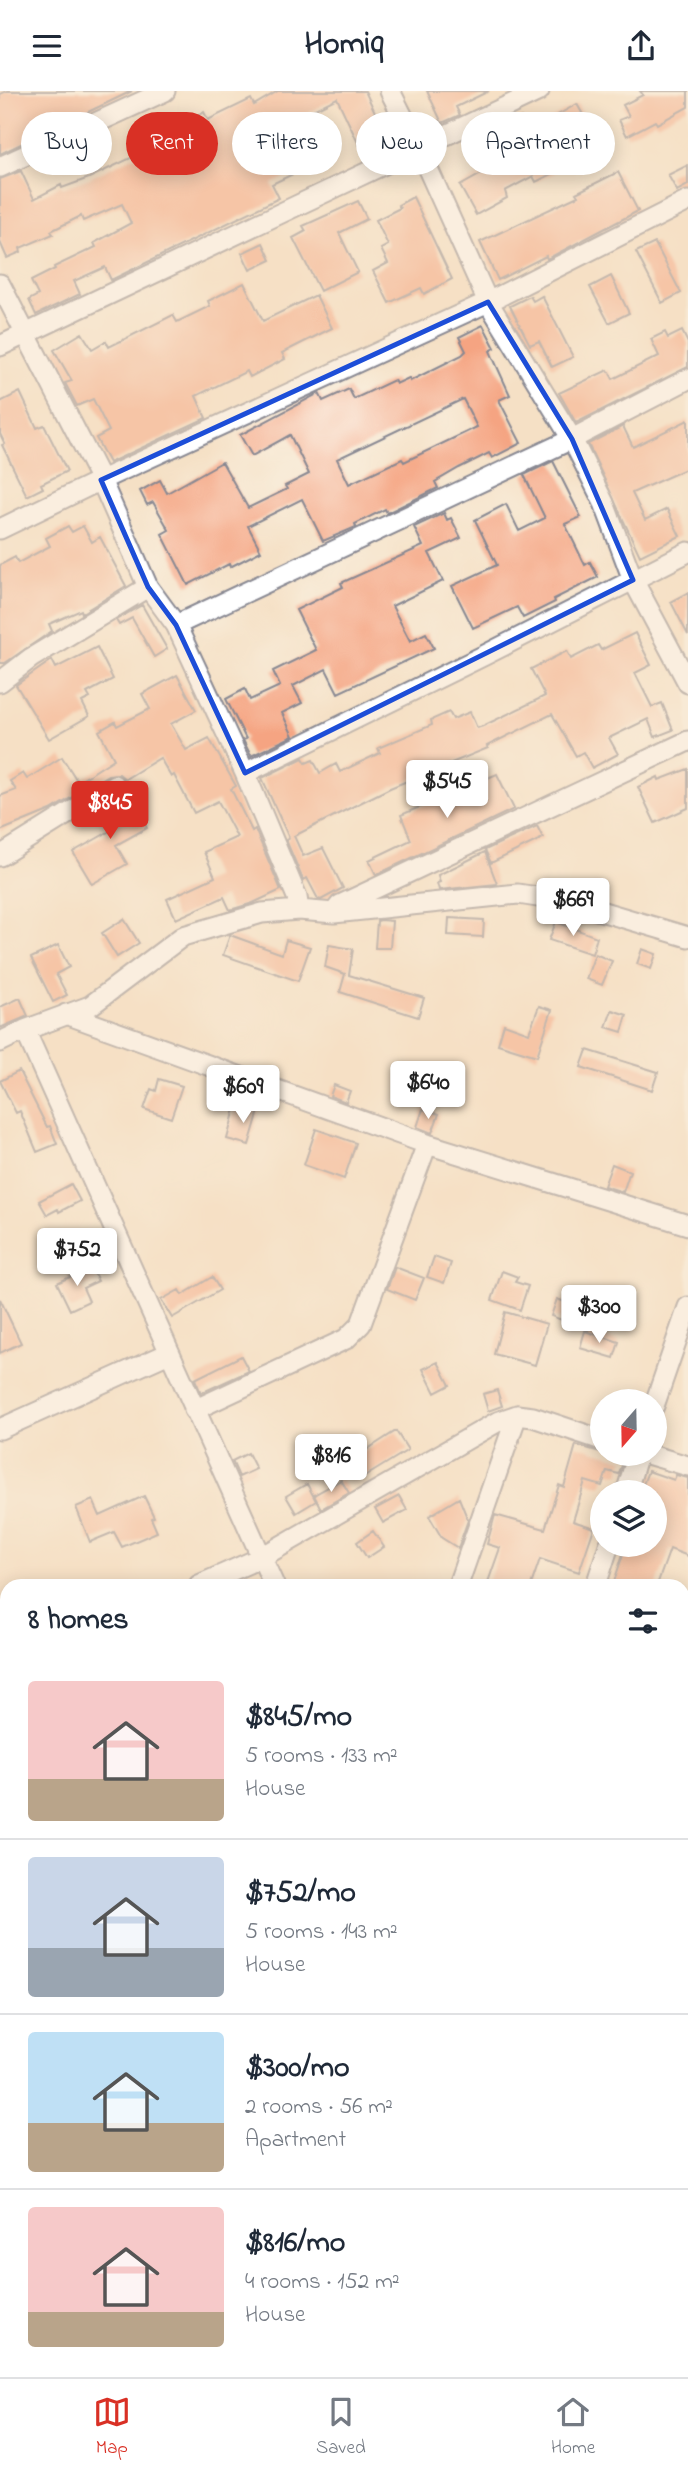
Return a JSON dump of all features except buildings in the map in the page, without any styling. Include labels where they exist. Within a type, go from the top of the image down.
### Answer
[{"type":"street","points":[[0,166],[165,91]]},
{"type":"street","points":[[390,91],[400,112]]},
{"type":"street","points":[[447,135],[539,91]]},
{"type":"street","points":[[0,346],[363,175]]},
{"type":"street","points":[[431,175],[488,302],[572,439],[604,503],[633,580],[688,683]]},
{"type":"street","points":[[0,529],[488,302],[688,201]]},
{"type":"street","points":[[0,284],[101,480],[148,587],[176,625],[245,773],[297,897],[299,910]]},
{"type":"street","points":[[176,625],[572,439],[688,379]]},
{"type":"street","points":[[245,773],[688,552]]},
{"type":"street","points":[[0,682],[31,657],[148,587]]},
{"type":"street","points":[[334,913],[340,905],[688,741]]},
{"type":"street","points":[[0,856],[114,785]]},
{"type":"street","points":[[0,1042],[90,1006],[183,936],[262,913],[299,910],[334,913],[518,894],[570,902],[688,937]]},
{"type":"street","points":[[666,930],[688,921]]},
{"type":"street","points":[[66,1014],[427,1144],[688,1225]]},
{"type":"street","points":[[25,1030],[271,1579]]},
{"type":"street","points":[[194,1410],[346,1339],[360,1324],[427,1144]]},
{"type":"street","points":[[660,1389],[688,1307]]},
{"type":"street","points":[[0,1429],[169,1353]]},
{"type":"street","points":[[460,1579],[517,1415]]},
{"type":"street","points":[[213,1579],[260,1558],[498,1422],[517,1415],[533,1417],[590,1436]]},
{"type":"street","points":[[667,1460],[688,1467]]},
{"type":"street","points":[[598,1579],[605,1557]]},
{"type":"highlighted area","points":[[488,302],[572,439],[633,580],[245,773],[176,625],[148,587],[101,480]]}]
